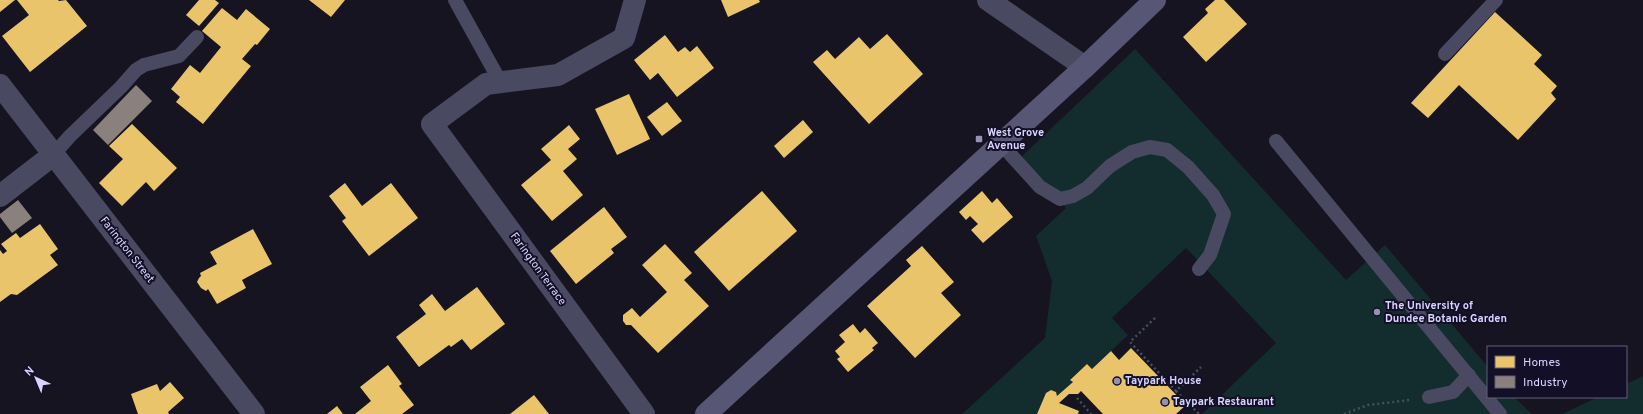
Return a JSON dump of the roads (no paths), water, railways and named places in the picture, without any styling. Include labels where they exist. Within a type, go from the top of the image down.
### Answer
[{"type":"street","points":[[501,83],[558,75],[624,38],[635,0]]},
{"type":"street","points":[[988,0],[1085,67]]},
{"type":"street","points":[[706,414],[1085,67],[1155,0]]},
{"type":"street","name":"Farington Terrace","points":[[501,83],[486,84],[432,124],[644,414]]},
{"type":"street","name":"Farington Street","points":[[0,85],[254,414]]},
{"type":"street","points":[[0,196],[54,155]]},
{"type":"lane","points":[[455,0],[501,83]]},
{"type":"lane","points":[[1445,54],[1496,0]]},
{"type":"lane","points":[[54,155],[70,136],[121,87],[136,70],[144,65],[179,56],[197,37]]},
{"type":"lane","points":[[1276,141],[1487,398]]},
{"type":"lane","points":[[1001,144],[1040,187],[1060,199],[1073,196],[1087,188],[1110,166],[1132,152],[1150,147],[1167,150],[1188,167],[1214,195],[1224,214],[1210,255],[1199,269]]},
{"type":"lane","points":[[1429,397],[1453,392],[1469,375]]},
{"type":"lane","points":[[1487,398],[1500,414]]},
{"type":"place","name":"West Grove Avenue","points":[[979,139]]},
{"type":"place","name":"The University of Dundee Botanic Garden","points":[[1377,312]]},
{"type":"place","name":"Taypark House","points":[[1117,381]]},
{"type":"place","name":"Taypark Restaurant","points":[[1165,402]]}]
